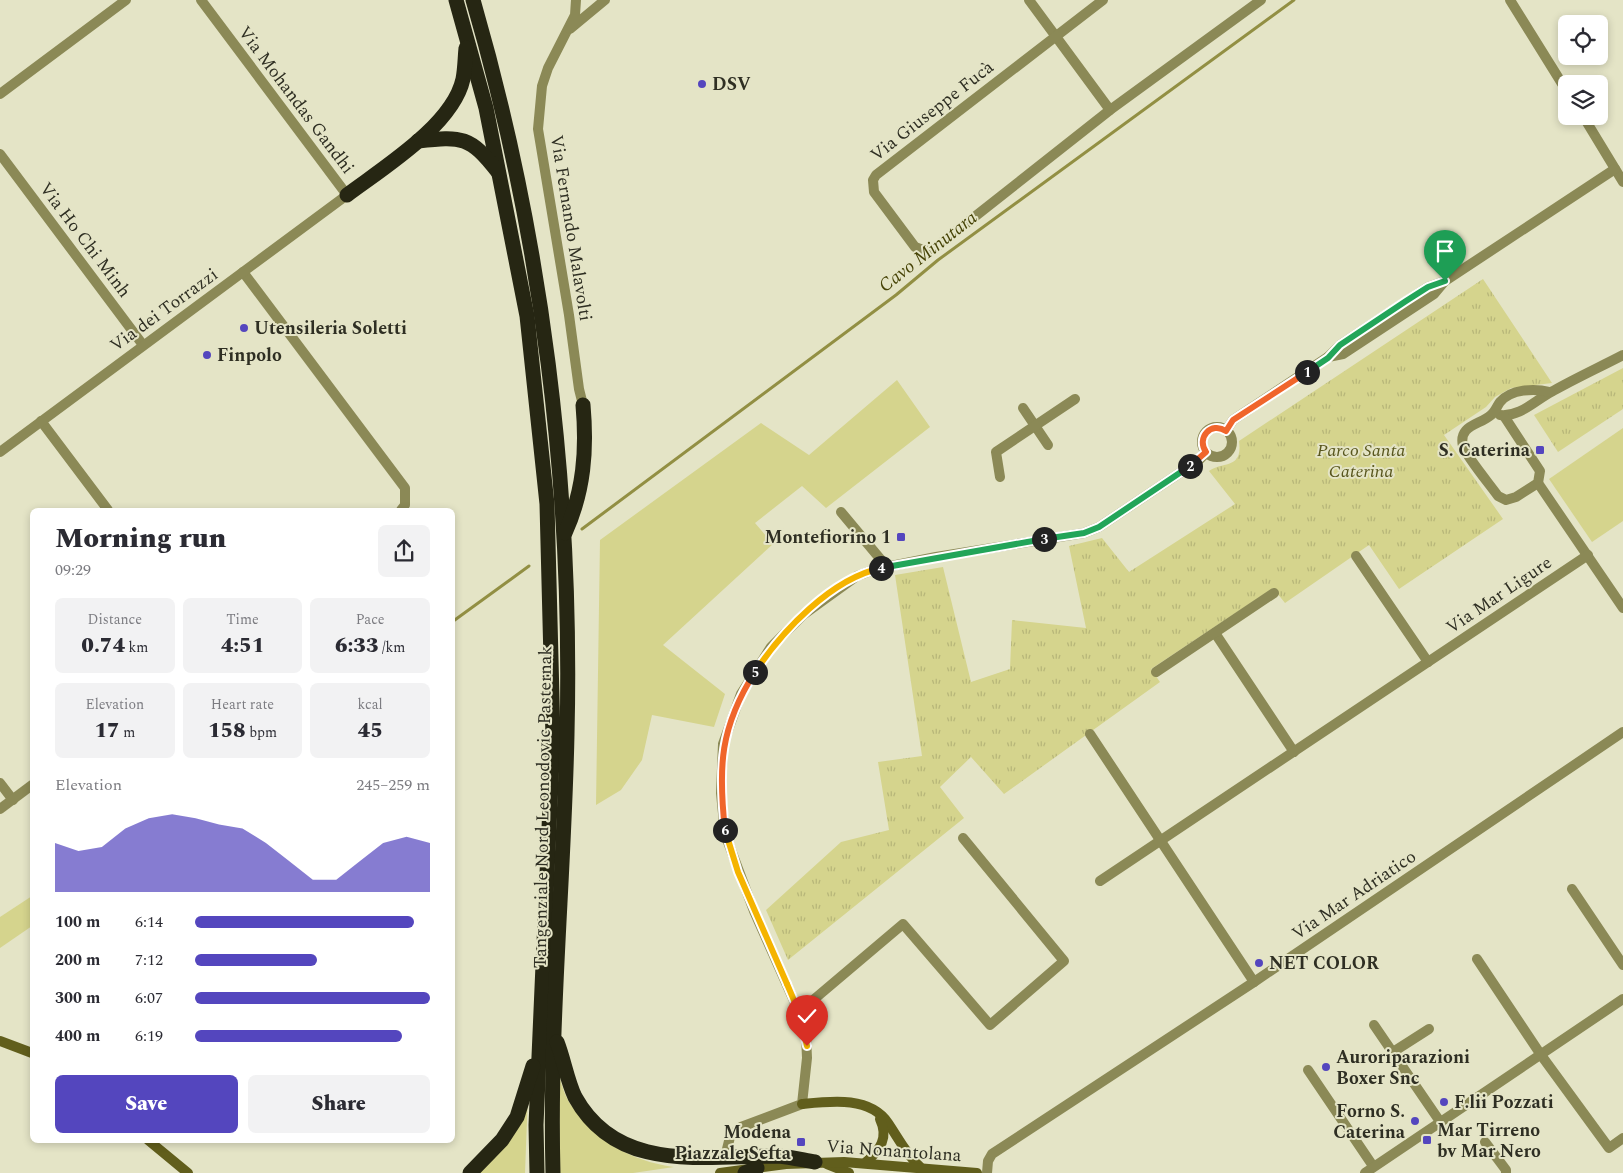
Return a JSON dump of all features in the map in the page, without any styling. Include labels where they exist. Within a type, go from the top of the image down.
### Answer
[{"type":"highway","name":"Tangenziale Nord Leonodovic Pasternak","points":[[456,0],[486,108],[501,176],[527,316],[547,513],[553,737],[539,1051],[537,1173]]},
{"type":"highway","name":"Tangenziale Nord Leonodovic Pasternak","points":[[473,0],[526,220],[550,383],[563,537],[568,732],[555,1036],[552,1127],[553,1173]]},
{"type":"highway","points":[[347,195],[418,141],[447,113],[463,80],[467,40]]},
{"type":"highway","points":[[418,141],[448,137],[466,141],[480,150],[501,176]]},
{"type":"highway","points":[[563,537],[576,509],[584,472],[586,440],[583,405]]},
{"type":"highway","points":[[555,1036],[575,1096],[586,1114],[601,1132],[619,1146],[641,1157],[660,1161],[700,1162],[779,1156],[818,1162]]},
{"type":"highway","points":[[470,1173],[502,1140],[517,1117],[539,1051]]},
{"type":"main road","points":[[0,1041],[30,1051]]},
{"type":"main road","points":[[802,1104],[835,1101],[862,1105],[874,1109],[889,1125],[904,1150],[920,1167],[904,1173]]},
{"type":"main road","points":[[866,1162],[881,1148],[884,1140],[883,1124],[874,1109]]},
{"type":"main road","points":[[152,1143],[188,1173]]},
{"type":"main road","points":[[818,1162],[849,1173]]},
{"type":"main road","name":"Via Nonantolana","points":[[720,1173],[818,1162],[866,1162],[977,1173]]},
{"type":"street","points":[[0,94],[126,0]]},
{"type":"street","name":"Via Mohandas Gandhi","points":[[202,0],[347,195]]},
{"type":"street","name":"Via Fernando Malavolti","points":[[576,0],[575,15],[548,68],[542,86],[538,129],[583,405]]},
{"type":"street","name":"Via Fernando Malavolti","points":[[567,31],[605,0]]},
{"type":"street","points":[[1029,0],[1110,110]]},
{"type":"street","name":"Via Giuseppe Fucà","points":[[1103,0],[1055,35],[876,175],[873,187],[878,198],[920,250],[931,250],[1110,110],[1261,0]]},
{"type":"street","points":[[1510,0],[1558,77]]},
{"type":"street","points":[[1588,125],[1623,182]]},
{"type":"street","name":"Via Ho Chi Minh","points":[[0,154],[144,346]]},
{"type":"street","points":[[1226,431],[1233,420],[1328,358],[1343,354],[1434,294],[1445,281],[1615,170]]},
{"type":"street","name":"Via dei Torrazzi","points":[[0,452],[347,195]]},
{"type":"street","points":[[243,272],[405,488],[405,505],[403,508]]},
{"type":"street","points":[[1538,483],[1516,497],[1506,500],[1498,496],[1463,447],[1463,436],[1468,427],[1492,415],[1504,416],[1522,410],[1550,392],[1623,355]]},
{"type":"street","points":[[1492,415],[1500,402],[1510,394],[1539,390],[1550,392]]},
{"type":"street","points":[[1000,477],[996,452],[1075,398]]},
{"type":"street","points":[[1024,408],[1048,445]]},
{"type":"street","points":[[1504,416],[1540,471],[1538,483],[1623,608]]},
{"type":"street","points":[[42,421],[107,508]]},
{"type":"street","points":[[1216,428],[1226,431],[1232,440],[1229,450],[1220,457],[1206,452],[1202,443],[1206,433],[1216,428]]},
{"type":"street","points":[[725,1156],[730,1136],[741,1126],[802,1104],[807,1046],[799,1012],[741,880],[726,834],[721,793],[723,744],[741,694],[771,647],[803,615],[857,576],[887,567],[1084,533],[1099,527],[1206,452]]},
{"type":"street","points":[[842,512],[887,567]]},
{"type":"street","name":"Via Mar Ligure","points":[[1100,881],[1588,555]]},
{"type":"street","points":[[1356,556],[1428,662]]},
{"type":"street","points":[[1156,672],[1274,593]]},
{"type":"street","points":[[1215,633],[1294,752]]},
{"type":"street","name":"Via Mar Adriatico","points":[[987,1173],[988,1161],[992,1154],[1254,982],[1623,732]]},
{"type":"street","points":[[1090,734],[1254,982]]},
{"type":"street","points":[[0,783],[13,800]]},
{"type":"street","points":[[0,809],[30,787]]},
{"type":"street","points":[[799,1012],[903,924],[990,1025],[1064,961],[963,838]]},
{"type":"street","points":[[1572,889],[1623,965]]},
{"type":"street","points":[[1477,959],[1541,1055],[1609,1148],[1623,1138]]},
{"type":"street","points":[[1308,1070],[1369,1170],[1623,999]]},
{"type":"street","points":[[1374,1025],[1441,1123]]},
{"type":"street","points":[[1392,1052],[1429,1029]]},
{"type":"street","points":[[1485,1142],[1506,1170],[1506,1173]]},
{"type":"green space","name":"Parco Santa Caterina","points":[[1483,279],[1552,383],[1511,388],[1495,397],[1486,407],[1444,435],[1503,519],[1399,589],[1369,545],[1285,603],[1273,588],[1151,669],[1160,682],[1004,794],[971,757],[940,787],[964,818],[788,960],[766,910],[841,842],[889,830],[878,762],[922,756],[895,575],[943,567],[971,682],[1010,669],[1012,620],[1086,628],[1069,546],[1102,538],[1129,572],[1235,504],[1209,471],[1235,461],[1238,457],[1239,441]]},
{"type":"green space","points":[[1623,368],[1623,409],[1558,452],[1534,415]]},
{"type":"green space","points":[[897,380],[930,427],[826,508],[802,486],[755,523],[773,544],[663,645],[725,694],[714,727],[652,715],[642,760],[621,790],[596,805],[600,540],[761,423],[809,455]]},
{"type":"green space","points":[[1623,428],[1623,521],[1592,542],[1549,479]]},
{"type":"green space","points":[[30,897],[30,927],[0,948],[0,917]]},
{"type":"green space","points":[[559,1076],[565,1095],[571,1105],[581,1118],[603,1139],[643,1160],[674,1167],[633,1173],[560,1173]]},
{"type":"green space","points":[[528,1094],[525,1173],[472,1173]]},
{"type":"waterway","name":"Cavo Minutara","points":[[582,529],[896,295],[938,260],[1294,0]]},
{"type":"waterway","name":"Cavo Minutara","points":[[455,620],[529,566]]},
{"type":"place","name":"DSV","points":[[702,84]]},
{"type":"place","name":"Utensileria Soletti","points":[[244,328]]},
{"type":"place","name":"Finpolo","points":[[207,355]]},
{"type":"place","name":"S. Caterina","points":[[1540,450]]},
{"type":"place","name":"Montefiorino 1","points":[[901,537]]},
{"type":"place","name":"NET COLOR","points":[[1259,963]]},
{"type":"place","name":"Auroriparazioni Boxer Snc","points":[[1326,1067]]},
{"type":"place","name":"F.lii Pozzati","points":[[1444,1102]]},
{"type":"place","name":"Forno S. Caterina","points":[[1415,1121]]},
{"type":"place","name":"Mar Tirreno bv Mar Nero","points":[[1427,1140]]},
{"type":"place","name":"Modena Piazzale Sefta","points":[[801,1142]]},
{"type":"route","points":[[807,1046],[799,1012],[738,872],[726,834],[721,793],[723,744],[741,694],[771,647],[803,615],[842,585],[857,576],[876,569],[906,562],[1084,533],[1099,527],[1199,460],[1206,452],[1202,443],[1203,437],[1209,430],[1216,428],[1226,431],[1233,420],[1328,358],[1340,345],[1428,287],[1445,281]]}]
